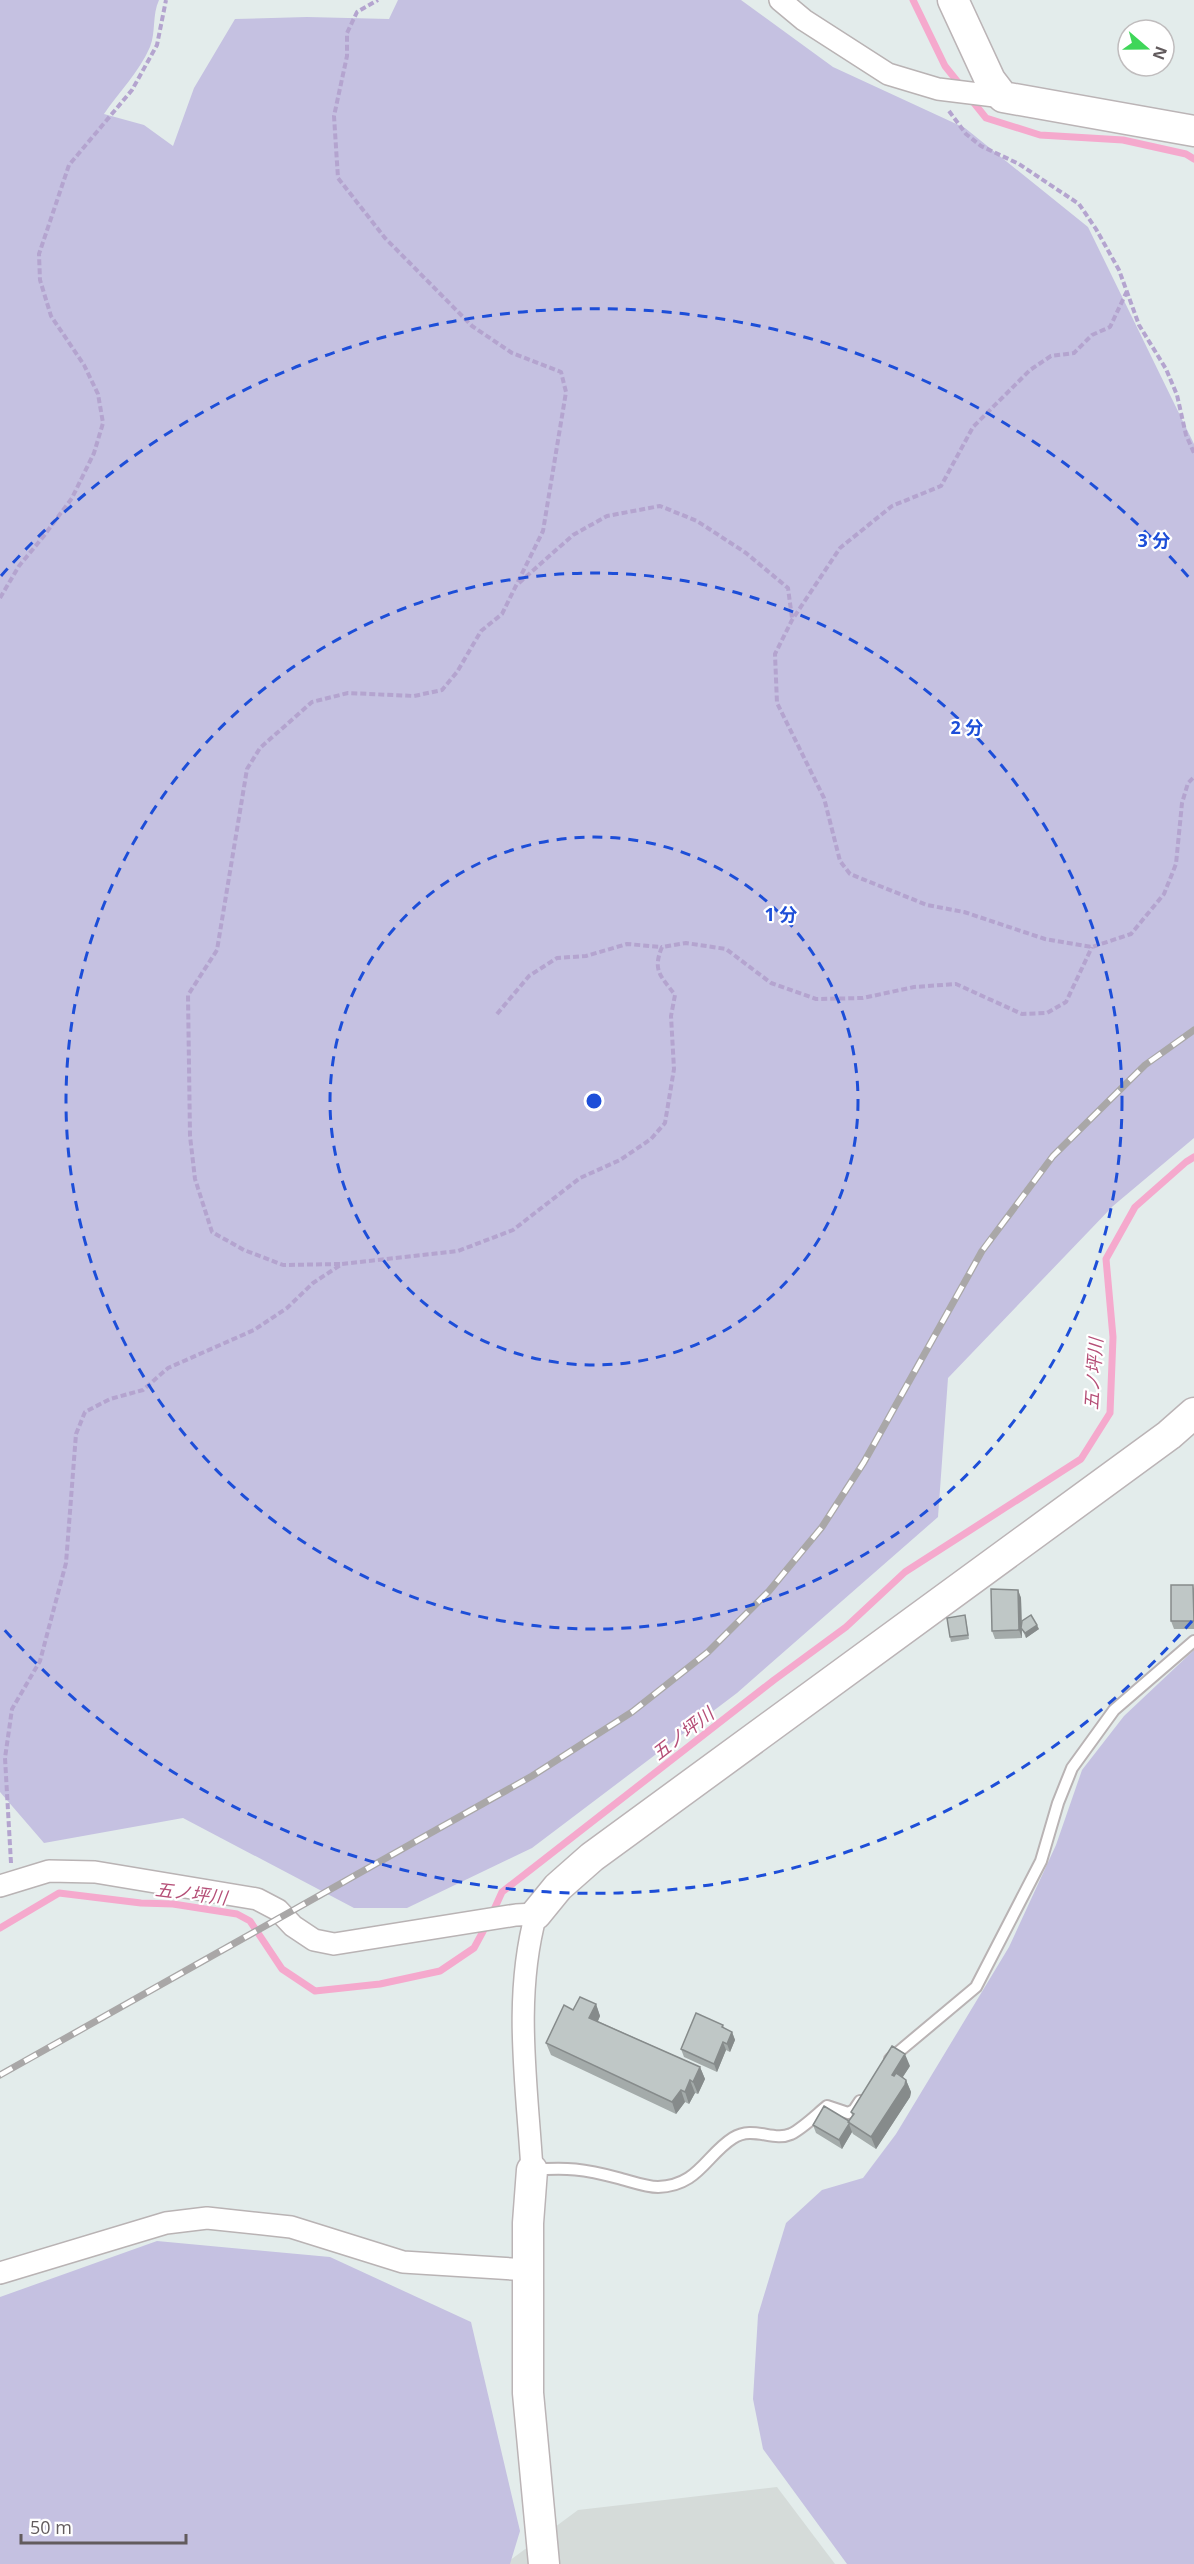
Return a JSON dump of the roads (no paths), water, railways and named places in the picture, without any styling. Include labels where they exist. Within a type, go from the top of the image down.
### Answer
[{"type":"street","points":[[780,0],[804,20],[888,74],[938,89],[1003,97],[1194,131]]},
{"type":"street","points":[[953,0],[990,80],[1003,97]]},
{"type":"street","points":[[6,1884],[49,1871],[95,1872],[257,1899],[278,1910],[293,1926],[314,1940],[334,1944],[526,1915],[592,1857],[1169,1435],[1194,1413]]},
{"type":"street","points":[[526,1915],[527,1947],[522,1998],[532,2170],[528,2223],[530,2270],[528,2392],[544,2564]]},
{"type":"street","points":[[0,2273],[166,2223],[207,2218],[291,2227],[403,2262],[530,2270]]},
{"type":"lane","points":[[880,2071],[886,2061],[976,1987],[1041,1861],[1058,1803],[1072,1768],[1114,1710],[1194,1641]]},
{"type":"lane","points":[[532,2170],[564,2167],[657,2187],[673,2184],[701,2170],[732,2139],[748,2132],[782,2136],[791,2134],[827,2106],[848,2113],[854,2110],[867,2091]]},
{"type":"waterway","points":[[913,0],[945,66],[961,86]]},
{"type":"waterway","points":[[970,98],[986,118],[1040,135],[1123,140],[1186,154],[1194,159]]},
{"type":"waterway","name":"五ノ坪川","points":[[492,1914],[502,1892],[774,1680],[846,1627],[905,1572],[1081,1459],[1110,1413],[1113,1337],[1106,1259],[1135,1207],[1194,1157]]},
{"type":"waterway","name":"五ノ坪川","points":[[0,1928],[59,1893],[141,1903],[173,1904],[237,1914],[250,1921],[282,1969],[315,1991],[380,1984],[440,1971],[474,1948],[487,1924]]},
{"type":"railway","points":[[0,2075],[532,1776],[632,1712],[708,1652],[769,1591],[822,1527],[864,1462],[982,1251],[1053,1156],[1145,1065],[1194,1030]]}]
